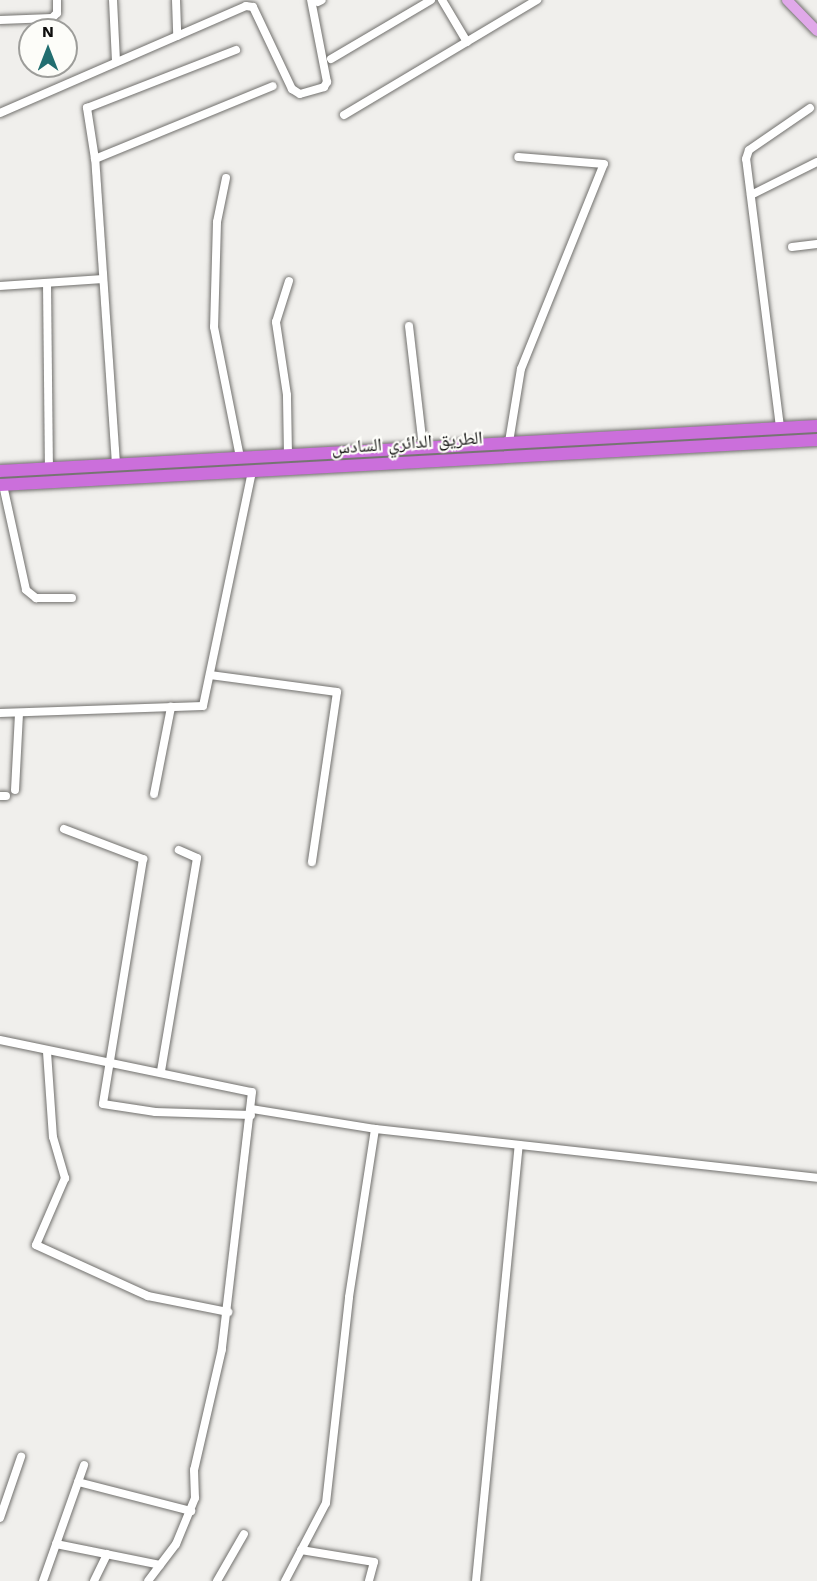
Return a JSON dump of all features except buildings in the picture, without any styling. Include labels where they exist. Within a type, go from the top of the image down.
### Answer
[{"type":"highway","name":"الطريق الدائري السادس","points":[[0,471],[811,426]]},
{"type":"highway","points":[[811,426],[811,440]]},
{"type":"highway","name":"الطريق الدائري السادس","points":[[2,485],[811,440]]},
{"type":"highway","points":[[225,458],[225,472]]},
{"type":"main road","points":[[787,0],[817,31]]},
{"type":"street","points":[[0,20],[52,18],[57,13],[57,0]]},
{"type":"street","points":[[113,0],[116,62]]},
{"type":"street","points":[[176,0],[177,36]]},
{"type":"street","points":[[332,59],[431,0]]},
{"type":"street","points":[[442,0],[467,42]]},
{"type":"street","points":[[345,115],[537,0]]},
{"type":"street","points":[[0,113],[177,36],[238,5],[253,7],[292,89],[300,94],[324,87],[327,82],[317,1]]},
{"type":"street","points":[[117,464],[95,159],[87,108],[236,50]]},
{"type":"street","points":[[95,159],[273,86]]},
{"type":"street","points":[[780,427],[751,195],[749,150],[810,108]]},
{"type":"street","points":[[508,442],[521,369],[604,164],[518,157]]},
{"type":"street","points":[[751,195],[817,162]]},
{"type":"street","points":[[226,178],[217,222],[214,327],[240,457]]},
{"type":"street","points":[[792,247],[817,244]]},
{"type":"street","points":[[0,286],[103,279]]},
{"type":"street","points":[[288,455],[287,395],[276,322],[289,281]]},
{"type":"street","points":[[47,283],[49,468]]},
{"type":"street","points":[[409,326],[423,447]]},
{"type":"street","points":[[0,713],[203,706],[252,472]]},
{"type":"street","points":[[2,485],[26,590],[36,598],[72,598]]},
{"type":"street","points":[[210,675],[337,692],[312,862]]},
{"type":"street","points":[[154,794],[171,707]]},
{"type":"street","points":[[15,790],[20,713]]},
{"type":"street","points":[[64,829],[143,859],[101,1100],[107,1107],[251,1112],[375,1129],[817,1178]]},
{"type":"street","points":[[161,1071],[197,858],[179,850]]},
{"type":"street","points":[[0,1040],[47,1052],[161,1071],[251,1091],[251,1112],[228,1312],[194,1470],[191,1511],[148,1581]]},
{"type":"street","points":[[47,1052],[53,1137],[65,1178],[36,1245],[148,1296],[228,1312]]},
{"type":"street","points":[[285,1581],[326,1503],[349,1297],[375,1129]]},
{"type":"street","points":[[476,1581],[519,1145]]},
{"type":"street","points":[[0,1518],[21,1457]]},
{"type":"street","points":[[43,1581],[84,1465]]},
{"type":"street","points":[[78,1482],[191,1511]]},
{"type":"street","points":[[217,1581],[244,1534]]},
{"type":"street","points":[[56,1544],[160,1564]]},
{"type":"street","points":[[301,1550],[374,1562],[369,1581]]},
{"type":"street","points":[[94,1581],[107,1554]]}]
